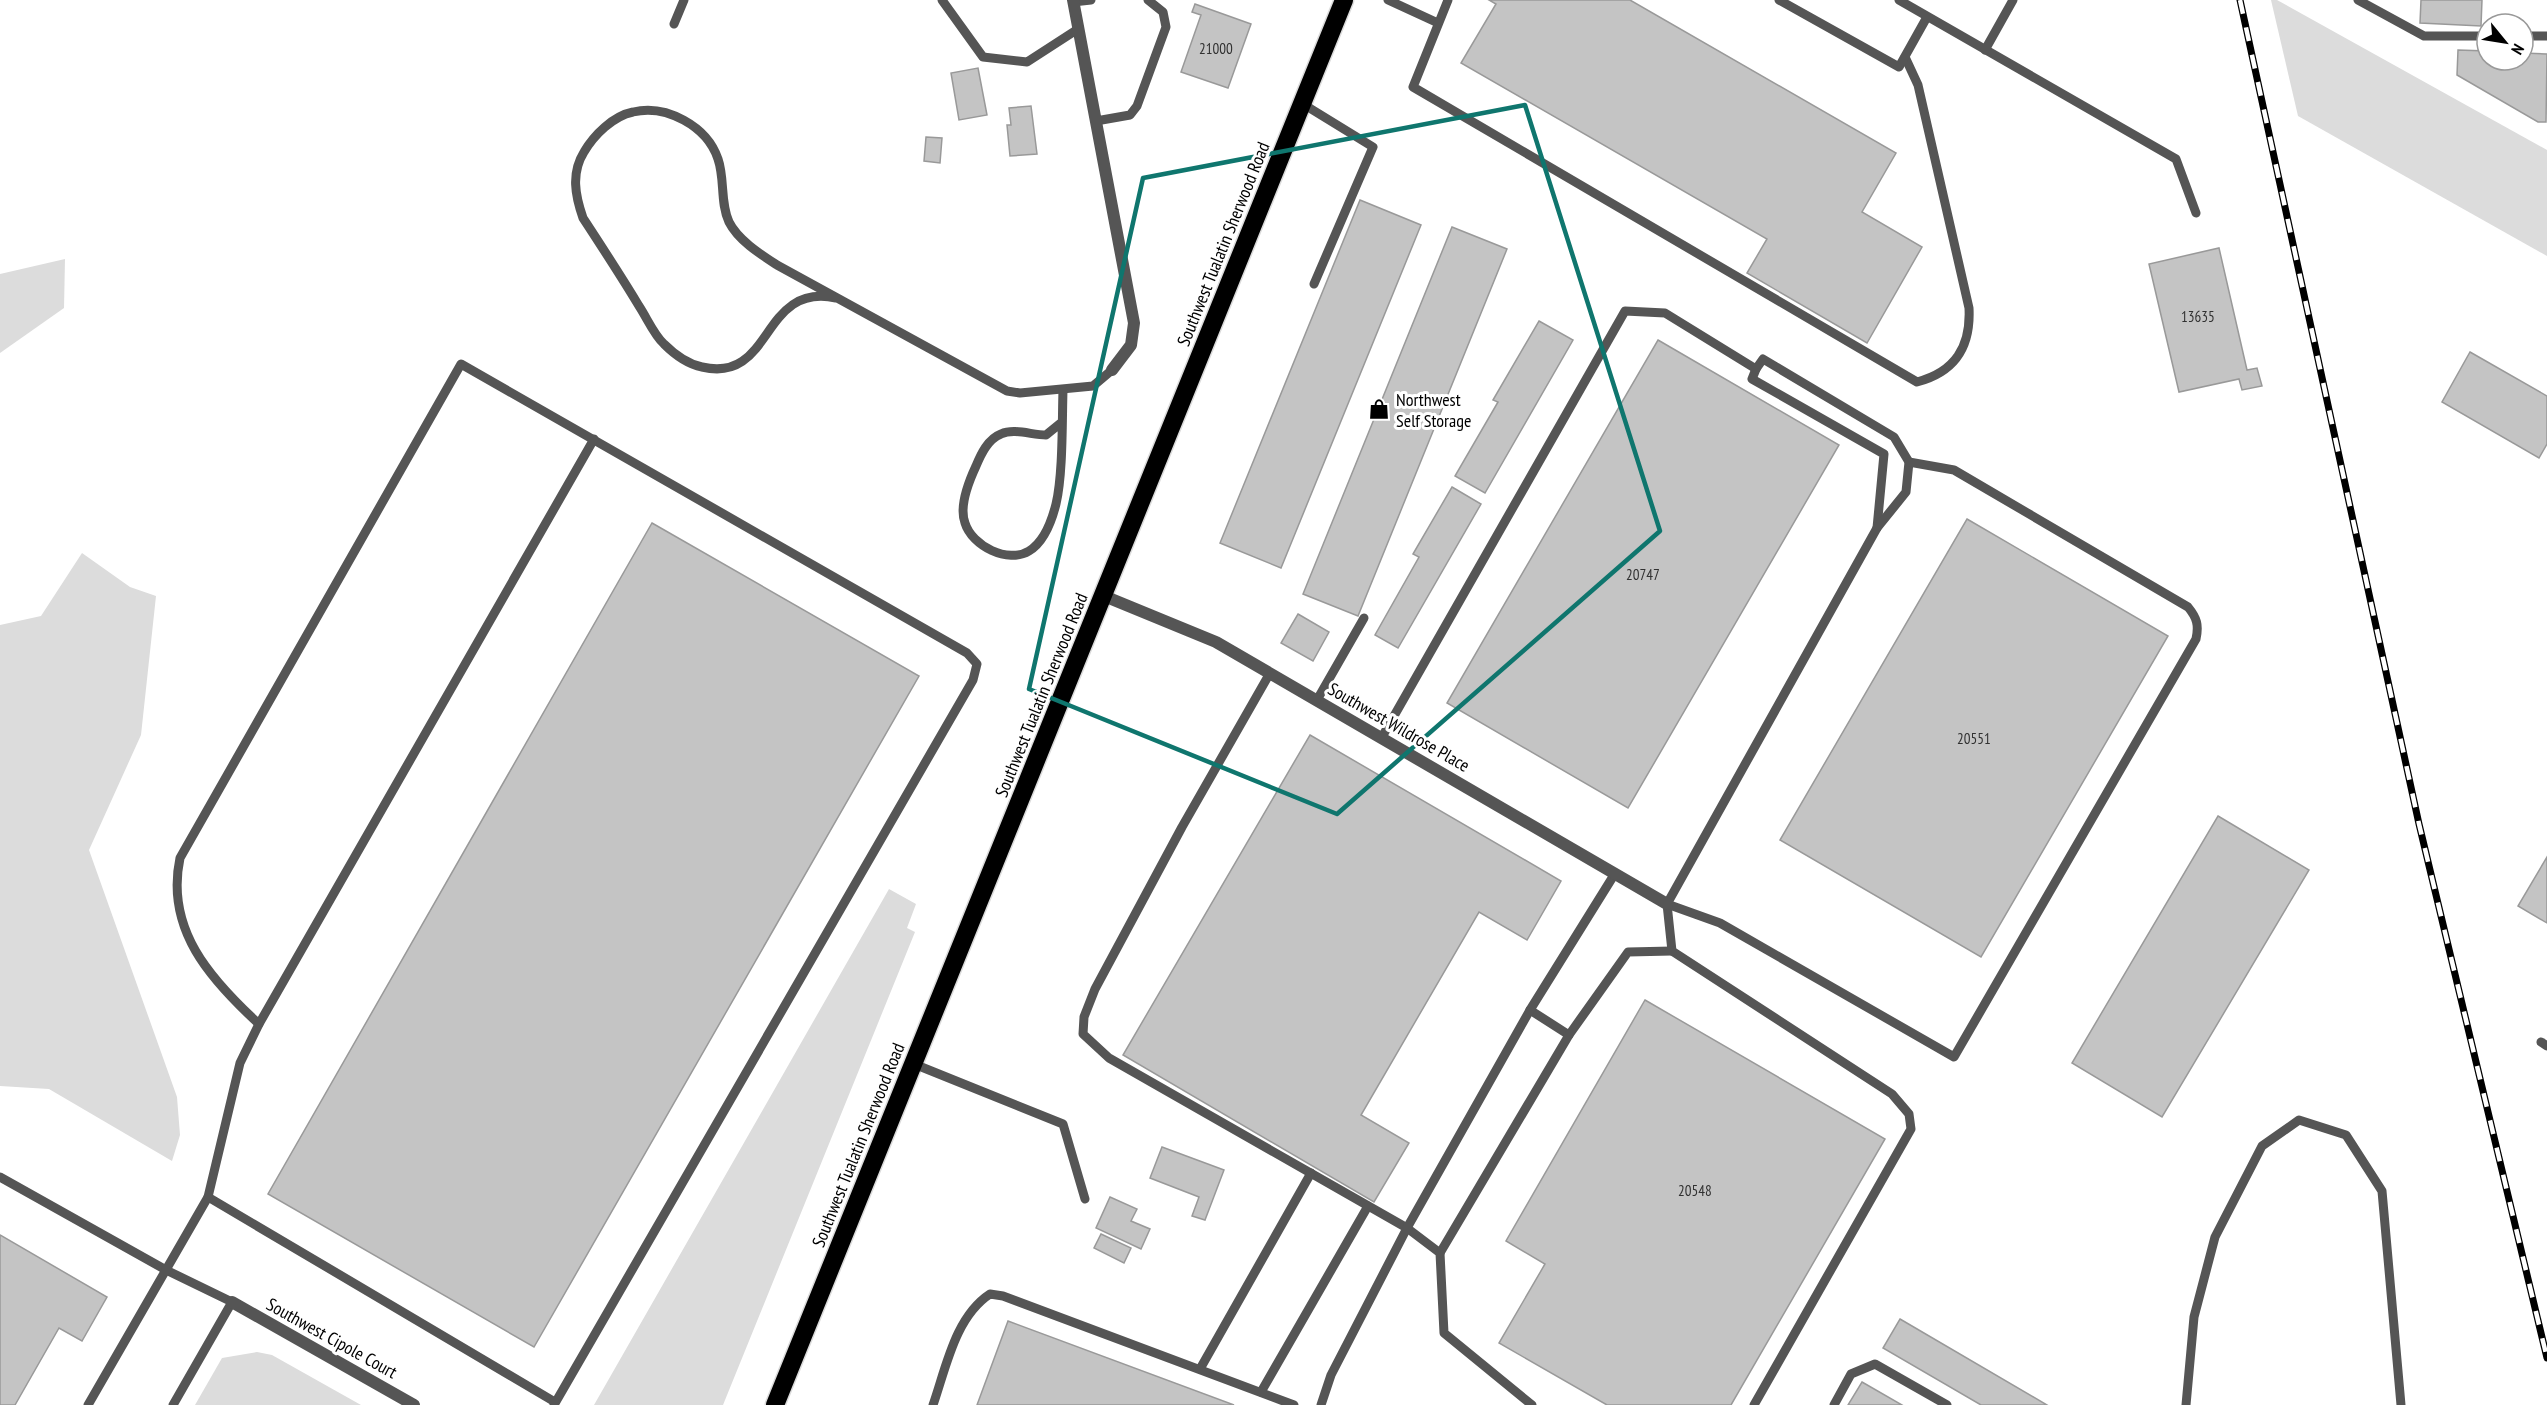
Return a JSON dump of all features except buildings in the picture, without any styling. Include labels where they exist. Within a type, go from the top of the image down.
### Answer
[{"type":"highway","name":"Southwest Tualatin Sherwood Road","points":[[775,1405],[1344,0]]},
{"type":"street","points":[[1073,1],[1134,323],[1131,345],[1112,370]]},
{"type":"street","name":"Southwest Wildrose Place","points":[[1104,596],[1216,642],[1667,904]]},
{"type":"street","name":"Southwest Cipole Court","points":[[232,1302],[414,1405]]},
{"type":"lane","points":[[674,24],[684,0]]},
{"type":"lane","points":[[942,0],[983,57],[1001,61],[1027,62],[1078,29]]},
{"type":"lane","points":[[1073,1],[1091,0]]},
{"type":"lane","points":[[1096,121],[1130,116],[1137,106],[1166,27],[1163,12],[1148,0]]},
{"type":"lane","points":[[1388,0],[1438,23]]},
{"type":"lane","points":[[1448,0],[1413,87],[1917,382],[1930,379],[1948,368],[1962,352],[1970,328],[1969,308],[1918,85],[1905,57]]},
{"type":"lane","points":[[1779,0],[1899,67],[1927,16]]},
{"type":"lane","points":[[1899,0],[2176,159],[2196,213]]},
{"type":"lane","points":[[1985,50],[2013,0]]},
{"type":"lane","points":[[2358,0],[2424,36],[2475,36]]},
{"type":"lane","points":[[1303,104],[1373,147],[1314,284]]},
{"type":"lane","points":[[836,298],[809,296],[796,301],[783,313],[755,352],[736,365],[712,369],[689,364],[662,343],[583,218],[576,198],[575,178],[581,157],[591,140],[610,122],[632,112],[650,110],[669,113],[690,123],[705,137],[718,157],[729,222],[740,236],[777,265],[836,298],[993,386],[1020,393],[1093,386],[1112,370]]},
{"type":"lane","points":[[1382,737],[1625,311],[1665,313],[1756,369]]},
{"type":"lane","points":[[1672,951],[1667,904],[1877,528],[1906,492],[1909,462],[1894,436],[1763,359],[1752,379],[1884,454],[1877,528]]},
{"type":"lane","points":[[208,1197],[554,1404],[974,680],[977,664],[968,653],[461,364],[180,858],[176,880],[178,905],[199,958],[215,982],[259,1024]]},
{"type":"lane","points":[[1062,422],[1046,435],[1010,431],[1000,434],[983,451],[970,483],[964,522],[977,541],[990,549],[1018,556],[1030,551],[1040,541],[1056,503],[1062,422],[1063,390]]},
{"type":"lane","points":[[92,1404],[208,1197],[240,1064],[259,1024],[594,440]]},
{"type":"lane","points":[[1667,904],[1720,923],[1954,1057],[2196,639],[2198,627],[2196,616],[2188,607],[1954,470],[1909,462]]},
{"type":"lane","points":[[1317,700],[1364,618]]},
{"type":"lane","points":[[1270,673],[1182,827],[1095,989],[1084,1017],[1083,1034],[1109,1058],[1407,1228],[1440,1253]]},
{"type":"lane","points":[[1321,1405],[1331,1375],[1407,1228],[1530,1011],[1614,875]]},
{"type":"lane","points":[[1532,1405],[1443,1333],[1440,1253],[1569,1035],[1628,952],[1672,951],[1892,1094],[1909,1114],[1911,1129],[1754,1405]]},
{"type":"lane","points":[[1530,1011],[1569,1035]]},
{"type":"lane","points":[[914,1064],[1064,1124],[1085,1199]]},
{"type":"lane","points":[[2186,1405],[2194,1317],[2215,1237],[2262,1146],[2299,1120],[2346,1135],[2382,1191],[2401,1405]]},
{"type":"lane","points":[[1200,1369],[1311,1173]]},
{"type":"lane","points":[[0,1177],[166,1270],[232,1302],[173,1405]]},
{"type":"lane","points":[[1261,1392],[1368,1206]]},
{"type":"lane","points":[[933,1405],[962,1325],[976,1304],[990,1294],[1004,1296],[1294,1405]]},
{"type":"lane","points":[[1834,1405],[1851,1374],[1875,1364],[1947,1405]]},
{"type":"highlighted area","points":[[1525,105],[1660,531],[1337,814],[1029,689],[1143,178]]},
{"type":"shaded area","points":[[2271,0],[2277,0],[2547,150],[2547,256],[2298,116]]},
{"type":"shaded area","points":[[65,259],[64,308],[0,353],[0,274]]},
{"type":"shaded area","points":[[82,553],[130,587],[156,596],[141,735],[89,850],[177,1097],[180,1135],[172,1161],[49,1089],[0,1086],[0,625],[41,616]]},
{"type":"shaded area","points":[[889,889],[916,904],[907,928],[915,932],[723,1405],[594,1405]]},
{"type":"shaded area","points":[[257,1352],[272,1355],[361,1405],[195,1405],[222,1358]]},
{"type":"railway","points":[[2240,0],[2419,824],[2547,1358]]},
{"type":"place","name":"Northwest Self Storage","points":[[1379,409]]}]
